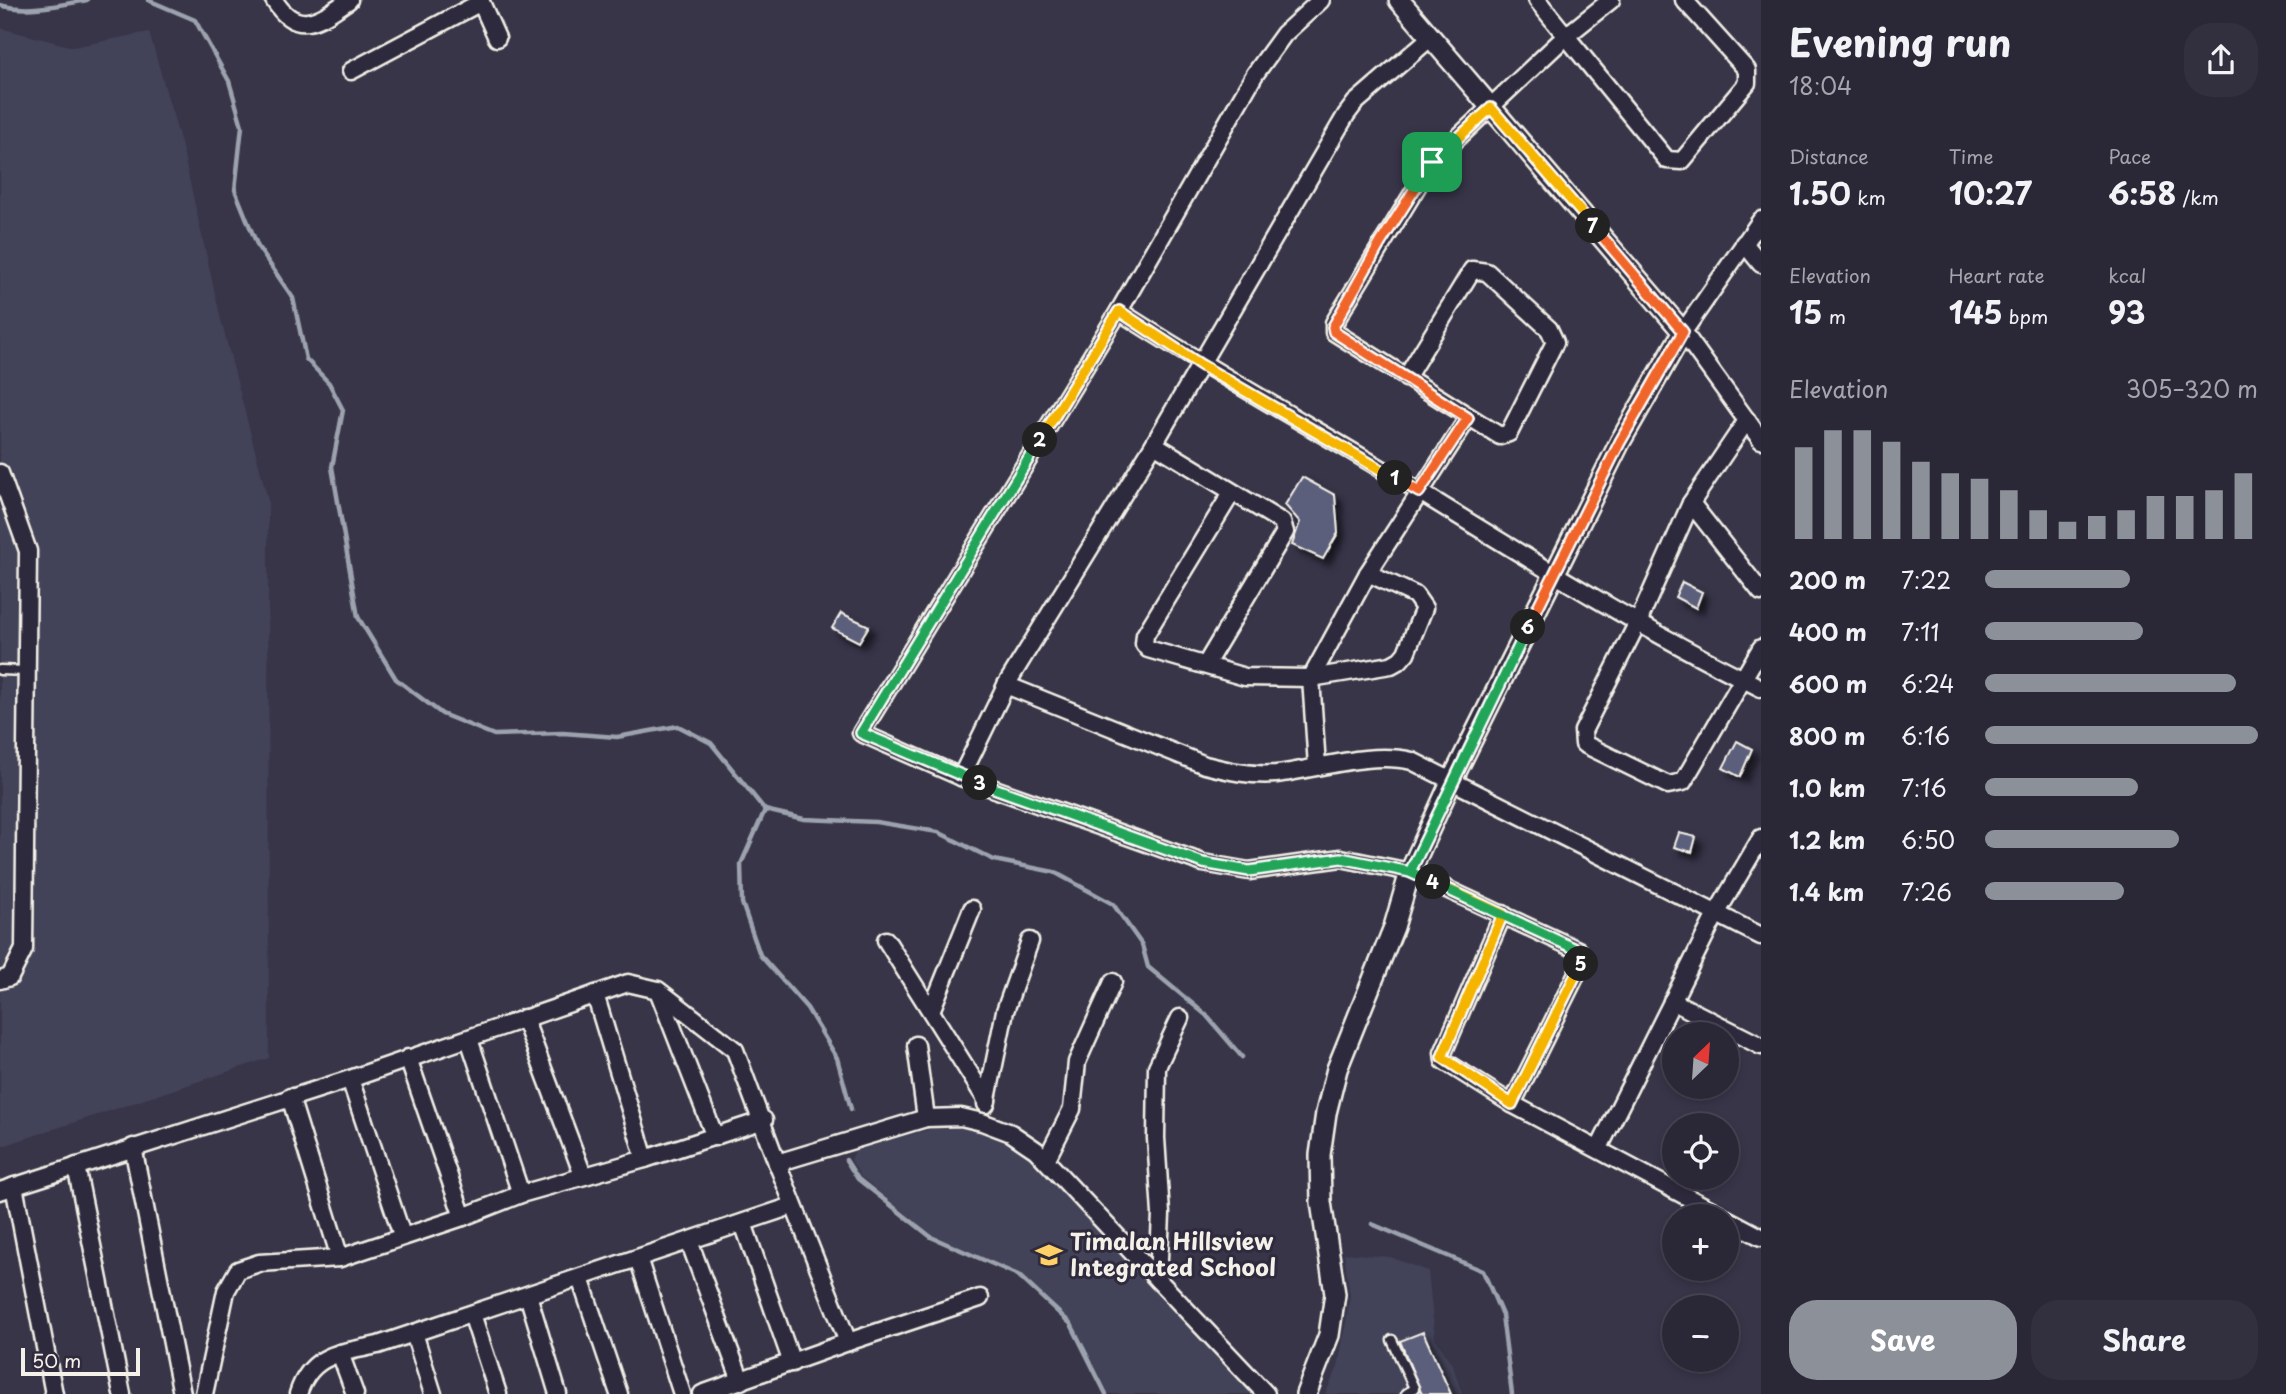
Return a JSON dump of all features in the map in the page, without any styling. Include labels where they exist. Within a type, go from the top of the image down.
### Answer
[{"type":"street","points":[[274,0],[287,18],[299,23],[312,22],[349,0]]},
{"type":"street","points":[[1321,0],[1284,34],[1255,74],[1119,311],[861,733],[961,777],[1203,863],[1249,871],[1341,858],[1410,872],[1578,950],[1584,959],[1512,1104]]},
{"type":"street","points":[[1399,0],[1683,332],[1761,440]]},
{"type":"street","points":[[1536,0],[1667,160],[1682,162],[1747,83],[1749,76],[1684,0]]},
{"type":"street","points":[[1406,378],[1472,270],[1488,272],[1549,329],[1555,342],[1509,433],[1500,436],[1468,418],[1334,332],[1334,323],[1427,167],[1566,36],[1611,0]]},
{"type":"street","points":[[351,71],[480,1],[497,38]]},
{"type":"street","points":[[961,777],[1006,685],[1154,444],[1350,109],[1430,38]]},
{"type":"street","points":[[1306,1394],[1329,1335],[1335,1294],[1321,1202],[1320,1155],[1326,1113],[1338,1069],[1394,926],[1410,872],[1451,782],[1620,442],[1683,332],[1761,220]]},
{"type":"street","points":[[1744,243],[1761,264]]},
{"type":"street","points":[[1119,311],[1201,365],[1419,492],[1553,576],[1761,688]]},
{"type":"street","points":[[1317,766],[1311,678],[1368,573],[1468,418]]},
{"type":"street","points":[[1747,420],[1691,503],[1638,622],[1583,731],[1584,744],[1668,785],[1683,782],[1745,680],[1761,648]]},
{"type":"street","points":[[1154,444],[1231,494],[1282,522],[1285,533],[1206,664]]},
{"type":"street","points":[[0,473],[28,551],[24,949],[10,977],[0,980]]},
{"type":"street","points":[[1231,494],[1145,635],[1144,643],[1148,649],[1245,677],[1311,678],[1391,664],[1406,653],[1424,608],[1421,600],[1368,573]]},
{"type":"street","points":[[1691,503],[1761,592]]},
{"type":"street","points":[[1006,685],[1216,768],[1258,774],[1399,758],[1412,761],[1761,936]]},
{"type":"street","points":[[1598,1148],[1716,914],[1761,838]]},
{"type":"street","points":[[931,1011],[972,909]]},
{"type":"street","points":[[1503,914],[1442,1057],[1512,1104],[1701,1204]]},
{"type":"street","points":[[886,940],[987,1101]]},
{"type":"street","points":[[982,1122],[1005,1011],[1030,941]]},
{"type":"street","points":[[1046,1160],[1072,1109],[1077,1062],[1113,982]]},
{"type":"street","points":[[54,1394],[7,1188],[350,1079],[628,983],[658,990],[735,1050],[764,1121],[792,1206],[848,1342]]},
{"type":"street","points":[[658,990],[715,1137]]},
{"type":"street","points":[[595,994],[645,1159]]},
{"type":"street","points":[[1672,1002],[1761,1046]]},
{"type":"street","points":[[524,1017],[583,1175]]},
{"type":"street","points":[[1158,1280],[1161,1214],[1156,1138],[1157,1067],[1181,1018]]},
{"type":"street","points":[[469,1039],[521,1194]]},
{"type":"street","points":[[916,1045],[926,1118]]},
{"type":"street","points":[[408,1058],[463,1217]]},
{"type":"street","points":[[350,1079],[402,1235]]},
{"type":"street","points":[[290,1097],[340,1258]]},
{"type":"street","points":[[777,1163],[926,1118],[961,1117],[982,1122],[1024,1140],[1046,1160],[1266,1394]]},
{"type":"street","points":[[204,1394],[226,1291],[238,1270],[260,1263],[340,1258],[402,1235],[463,1217],[521,1194],[645,1159],[764,1121]]},
{"type":"street","points":[[133,1147],[182,1394]]},
{"type":"street","points":[[76,1166],[122,1394]]},
{"type":"street","points":[[298,1394],[303,1376],[316,1362],[472,1314],[792,1206]]},
{"type":"street","points":[[743,1223],[792,1363]]},
{"type":"street","points":[[1739,1225],[1761,1237]]},
{"type":"street","points":[[689,1241],[741,1381]]},
{"type":"street","points":[[638,1258],[682,1394]]},
{"type":"street","points":[[580,1278],[619,1394]]},
{"type":"street","points":[[528,1295],[558,1394]]},
{"type":"street","points":[[702,1394],[980,1298]]},
{"type":"street","points":[[472,1314],[498,1394]]},
{"type":"street","points":[[414,1333],[433,1394]]},
{"type":"street","points":[[340,1353],[355,1394]]},
{"type":"lane","points":[[0,670],[27,671]]},
{"type":"lane","points":[[1392,1340],[1416,1391],[1406,1394]]},
{"type":"shaded area","points":[[0,28],[73,47],[149,32],[181,143],[221,320],[268,500],[269,1058],[0,1147]]},
{"type":"shaded area","name":"Timalan Hillsview Integrated School","points":[[942,1126],[999,1132],[1029,1151],[1254,1394],[1109,1394],[1073,1323],[1019,1274],[932,1235],[861,1177],[851,1160],[855,1150]]},
{"type":"shaded area","points":[[1344,1253],[1390,1257],[1428,1271],[1435,1338],[1453,1366],[1462,1394],[1325,1394],[1338,1367],[1350,1295]]},
{"type":"building","points":[[1302,477],[1335,495],[1338,533],[1323,559],[1292,545],[1300,522],[1285,505]]},
{"type":"building","points":[[1682,582],[1702,592],[1696,608],[1675,597]]},
{"type":"building","points":[[841,613],[869,626],[859,642],[832,628]]},
{"type":"building","points":[[1737,741],[1752,749],[1740,777],[1723,768]]},
{"type":"building","points":[[1679,833],[1696,837],[1692,852],[1674,847]]},
{"type":"building","points":[[1423,1332],[1451,1394],[1422,1394],[1420,1390],[1400,1341]]},
{"type":"waterway","points":[[0,5],[32,8],[87,0]]},
{"type":"waterway","points":[[148,0],[195,20],[229,81],[242,126],[235,190],[258,247],[293,298],[306,359],[329,383],[343,410],[332,467],[358,617],[396,679],[442,714],[494,735],[563,733],[617,737],[678,726],[711,743],[765,810],[804,819],[876,822],[938,832],[994,860],[1054,872],[1113,904],[1142,945],[1148,967],[1206,1015],[1242,1057]]},
{"type":"waterway","points":[[765,810],[741,864],[742,903],[760,955],[807,1008],[837,1058],[851,1109]]},
{"type":"waterway","points":[[846,1160],[858,1179],[931,1237],[1018,1275],[1071,1324],[1106,1394]]},
{"type":"waterway","points":[[1372,1224],[1483,1271],[1502,1315],[1512,1394]]},
{"type":"place","name":"Timalan Hillsview Integrated School","points":[[1049,1255]]},
{"type":"route","points":[[1432,162],[1381,242],[1333,327],[1334,332],[1468,418],[1419,492],[1201,365],[1119,311],[861,733],[961,777],[1203,863],[1249,871],[1341,858],[1410,872],[1503,914],[1442,1057],[1444,1062],[1512,1104],[1584,959],[1582,954],[1503,914],[1410,872],[1451,782],[1620,442],[1683,332],[1491,108],[1432,162]]}]
